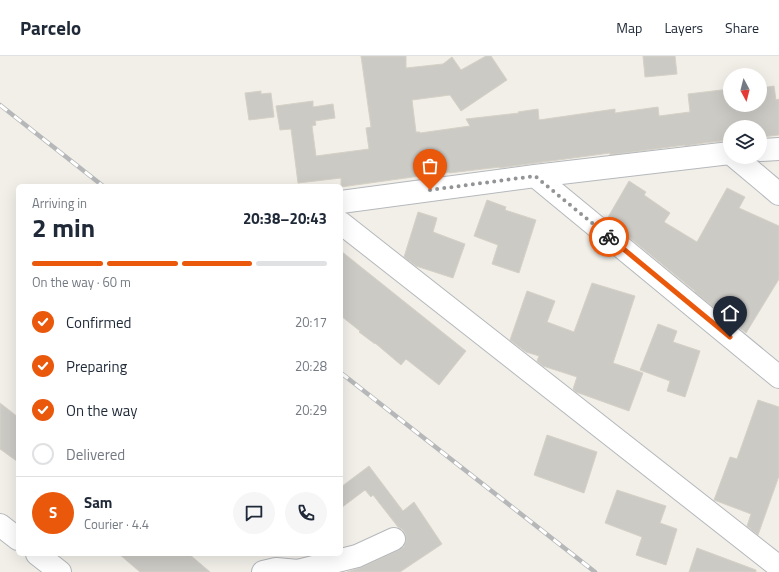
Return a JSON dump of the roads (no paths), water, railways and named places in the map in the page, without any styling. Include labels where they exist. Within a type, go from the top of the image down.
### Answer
[{"type":"street","points":[[767,150],[779,149]]},
{"type":"street","points":[[343,202],[723,153]]},
{"type":"street","points":[[743,164],[779,194]]},
{"type":"street","points":[[535,176],[779,377]]},
{"type":"street","points":[[343,225],[779,567]]},
{"type":"street","points":[[0,525],[16,537]]},
{"type":"street","points":[[263,572],[276,569],[298,571],[357,556],[394,539]]},
{"type":"street","points":[[40,556],[60,572]]},
{"type":"railway","points":[[0,105],[100,184]]},
{"type":"railway","points":[[343,375],[595,572]]}]
